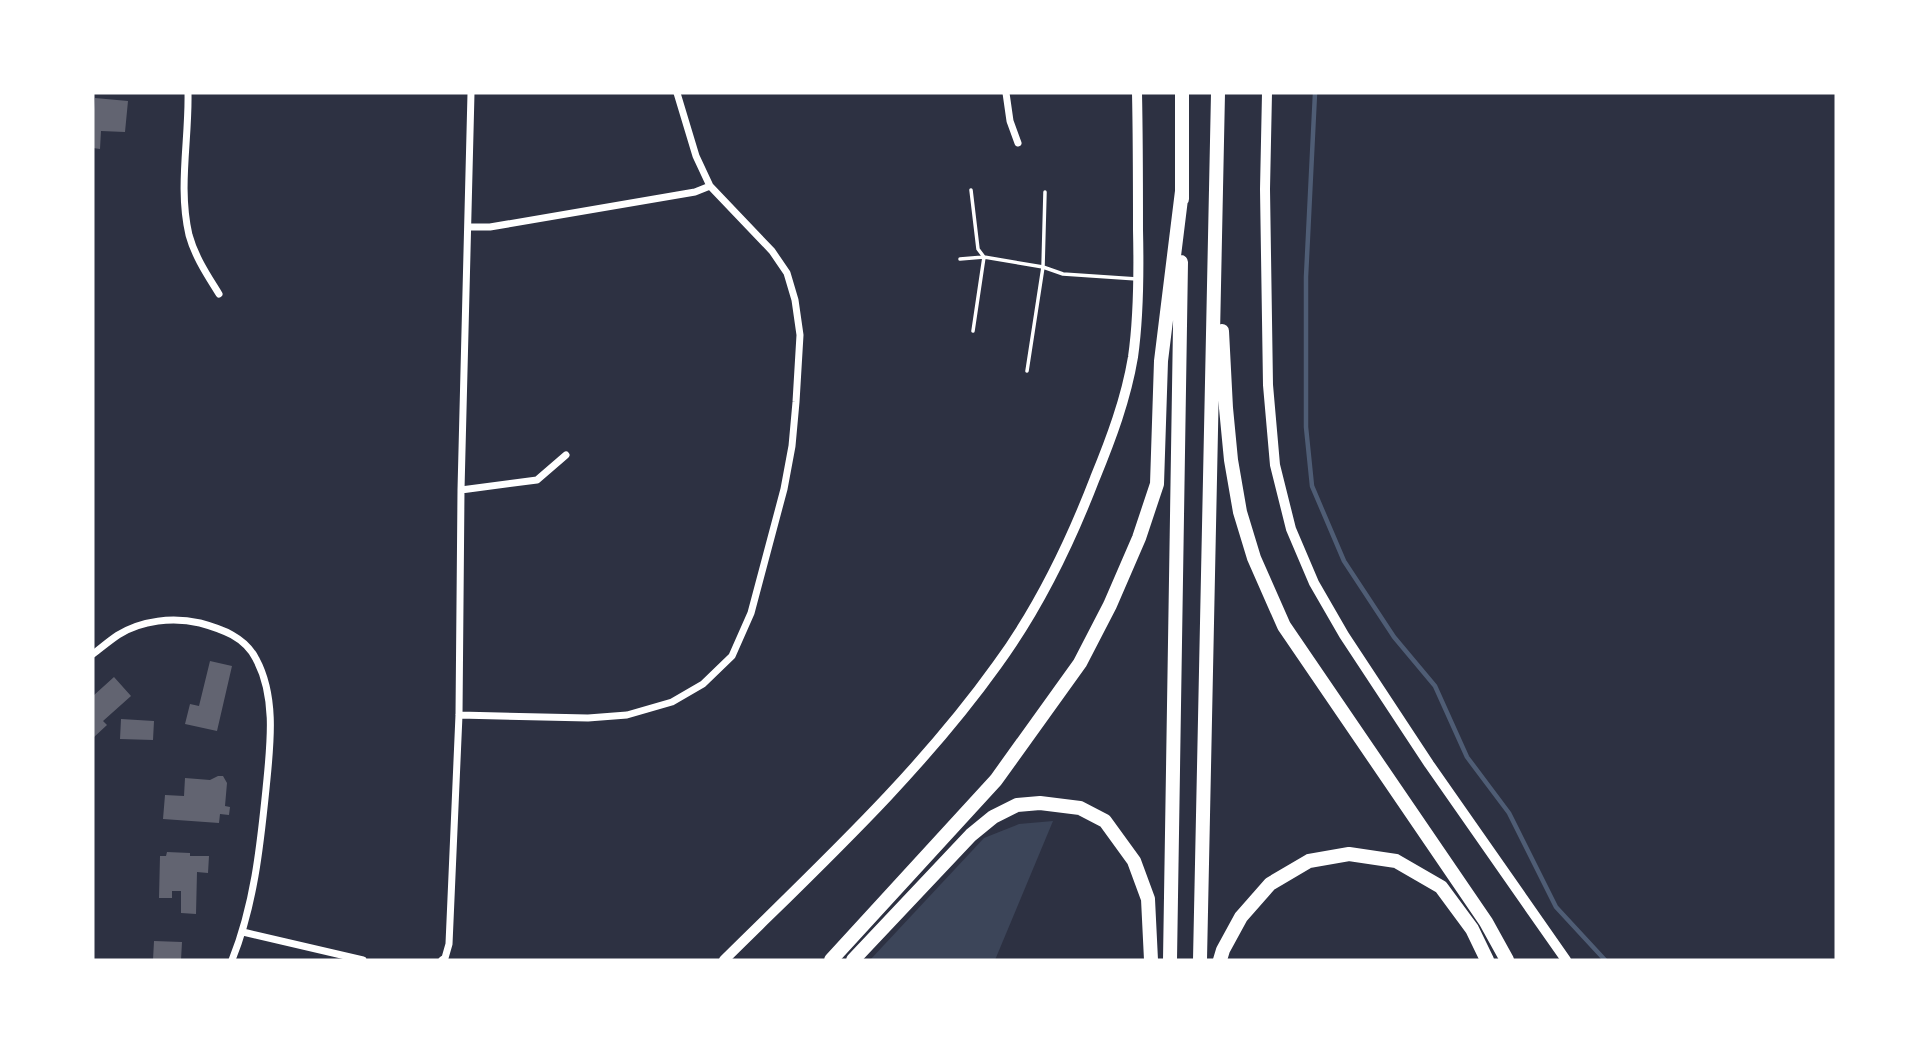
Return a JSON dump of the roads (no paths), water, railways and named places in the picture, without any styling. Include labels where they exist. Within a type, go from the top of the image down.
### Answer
[{"type":"highway","points":[[1170,960],[1182,93]]},
{"type":"highway","points":[[1200,960],[1218,93]]},
{"type":"highway","points":[[831,960],[996,780],[1080,663],[1110,606],[1139,538],[1157,484],[1161,361],[1182,191]]},
{"type":"highway","points":[[1216,214],[1231,460],[1240,512],[1254,558],[1284,626],[1486,922],[1507,960]]},
{"type":"highway","points":[[853,960],[971,835],[993,817],[1017,805],[1040,803],[1080,808],[1105,821],[1134,861],[1148,899],[1151,960]]},
{"type":"highway","points":[[1220,960],[1241,917],[1270,884],[1309,861],[1349,855],[1396,861],[1441,887],[1472,929],[1487,960]]},
{"type":"street","points":[[188,93],[189,121],[184,175],[190,236],[201,265],[219,294]]},
{"type":"street","points":[[443,960],[449,944],[459,715],[461,491],[471,93]]},
{"type":"street","points":[[459,715],[588,718],[627,715],[672,702],[703,684],[732,656],[751,613],[784,489],[792,446],[800,335],[795,300],[787,273],[772,251],[710,186],[696,156],[677,93]]},
{"type":"street","points":[[1006,93],[1010,121],[1018,143]]},
{"type":"street","points":[[724,960],[866,820],[957,718],[1027,620],[1060,559],[1118,421],[1133,358],[1139,279],[1137,93]]},
{"type":"street","points":[[1267,93],[1265,189],[1268,385],[1275,465],[1291,529],[1314,583],[1344,635],[1444,786],[1566,960]]},
{"type":"street","points":[[469,227],[504,225],[695,192],[710,186]]},
{"type":"street","points":[[461,491],[537,480],[566,455]]},
{"type":"street","points":[[93,654],[120,634],[161,620],[192,621],[218,627],[238,638],[255,657],[265,680],[270,719],[269,758],[253,891],[243,932],[232,960]]},
{"type":"street","points":[[243,932],[363,960]]},
{"type":"lane","points":[[971,190],[978,249],[984,257],[973,331]]},
{"type":"lane","points":[[1027,371],[1043,267],[1045,192]]},
{"type":"lane","points":[[960,259],[984,257],[1043,267],[1063,274],[1139,279]]},
{"type":"waterway","points":[[1315,93],[1306,277],[1306,427],[1312,486],[1344,561],[1394,637],[1435,686],[1467,757],[1509,813],[1556,907],[1605,960]]}]
